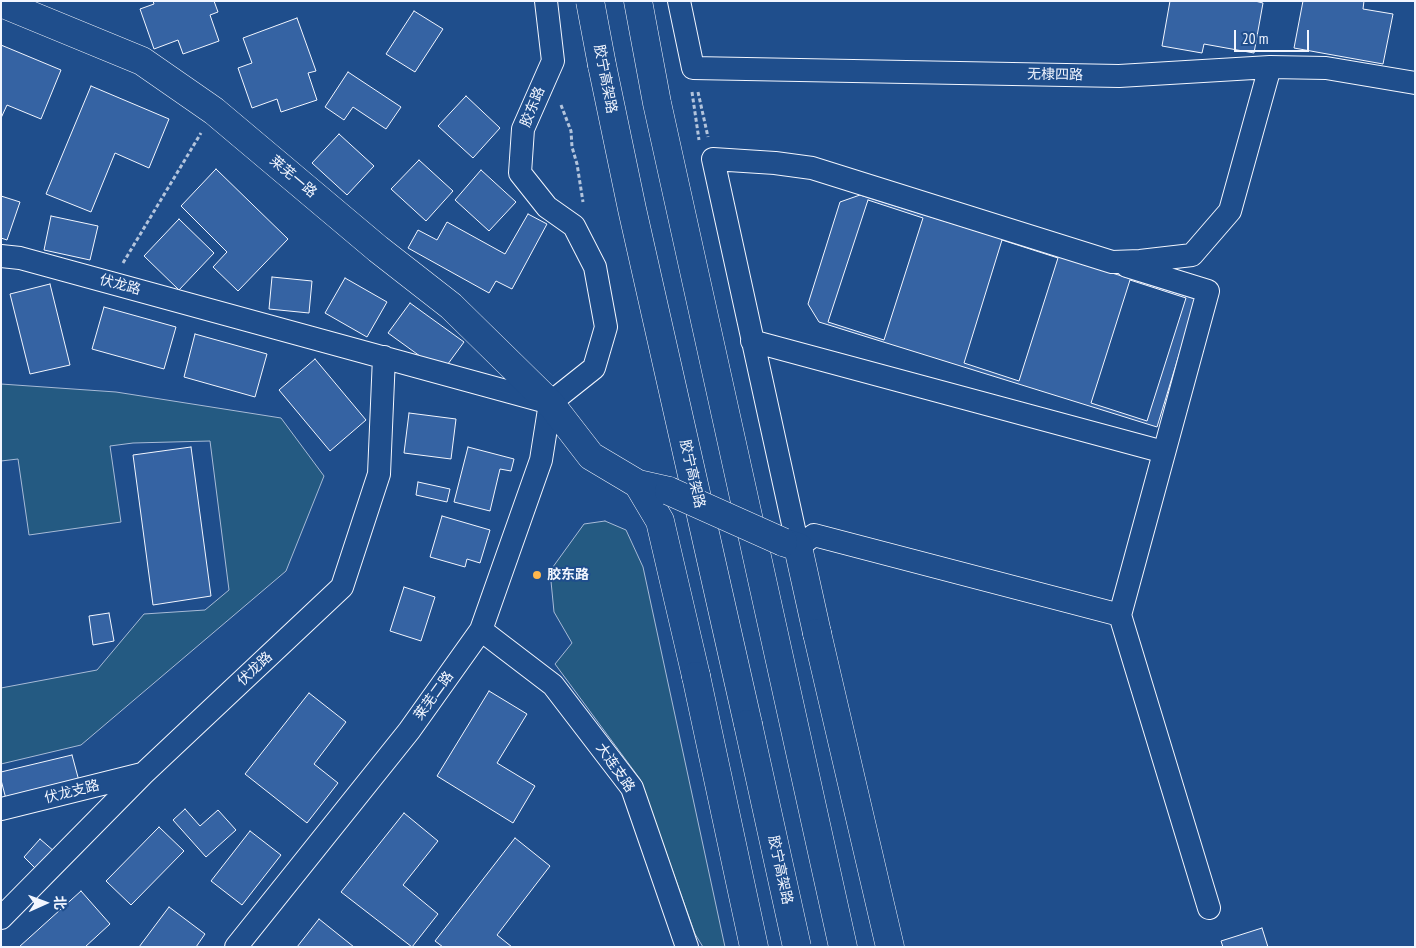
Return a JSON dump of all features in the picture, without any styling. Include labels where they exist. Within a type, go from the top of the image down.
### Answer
[{"type":"main road","name":"胶宁高架路","points":[[590,1],[634,219],[798,947]]},
{"type":"main road","points":[[638,1],[657,103],[843,947]]},
{"type":"main road","name":"莱芜一路","points":[[1,3],[142,61],[214,111],[378,249],[451,306],[550,403],[592,456],[638,484]]},
{"type":"main road","points":[[638,484],[669,491],[791,545],[817,633],[890,947]]},
{"type":"main road","points":[[638,484],[660,521],[696,676],[754,947]]},
{"type":"street","name":"胶东路","points":[[546,1],[553,62],[523,129],[520,173],[547,208],[574,226],[595,267],[606,327],[594,368],[550,403]]},
{"type":"street","points":[[680,1],[693,68]]},
{"type":"street","points":[[1112,262],[1140,261],[1192,254],[1230,211],[1270,67]]},
{"type":"street","name":"无棣四路","points":[[693,68],[1120,76],[1270,67],[1326,68],[1415,83]]},
{"type":"street","points":[[1120,615],[814,536],[791,545],[752,341],[713,159],[774,163],[812,168],[1208,291],[1120,615],[1208,908]]},
{"type":"street","name":"伏龙路","points":[[1,256],[20,258],[550,403]]},
{"type":"street","points":[[752,341],[1164,452]]},
{"type":"street","name":"伏龙路","points":[[1,918],[143,774],[342,587],[379,474],[384,357]]},
{"type":"street","name":"莱芜二路","points":[[236,947],[410,731],[481,630],[541,460],[550,403]]},
{"type":"street","name":"大连支路","points":[[481,630],[553,685],[632,788],[688,947]]},
{"type":"street","name":"伏龙支路","points":[[1,809],[143,774]]},
{"type":"path","points":[[693,68],[713,159]]},
{"type":"path","points":[[559,100],[572,131],[572,148],[584,203],[574,226]]},
{"type":"path","points":[[112,283],[214,111]]},
{"type":"shaded area","points":[[1,384],[116,392],[281,418],[324,476],[286,571],[81,745],[1,764],[1,688],[97,670],[144,614],[205,610],[229,590],[210,441],[133,443],[110,446],[121,522],[29,535],[18,459],[1,461]]},
{"type":"shaded area","points":[[605,521],[626,530],[643,567],[725,947],[703,947],[695,934],[640,779],[555,664],[572,643],[554,612],[550,571],[584,524]]},
{"type":"building","points":[[153,1],[214,1],[218,12],[210,15],[219,41],[183,54],[178,40],[154,49],[140,9],[154,4]]},
{"type":"building","points":[[1170,1],[1255,1],[1263,3],[1254,53],[1204,44],[1202,53],[1162,46]]},
{"type":"building","points":[[1303,1],[1364,1],[1363,9],[1393,14],[1383,64],[1294,48]]},
{"type":"building","points":[[414,11],[443,29],[415,72],[386,54]]},
{"type":"building","points":[[297,18],[316,71],[308,73],[317,100],[281,112],[277,99],[252,108],[238,68],[252,63],[243,38]]},
{"type":"building","points":[[1,45],[61,70],[41,119],[7,105],[1,118]]},
{"type":"building","points":[[348,72],[401,107],[386,129],[353,107],[344,120],[325,107]]},
{"type":"building","points":[[91,86],[169,119],[149,168],[115,153],[91,212],[46,194]]},
{"type":"building","points":[[466,96],[500,128],[473,158],[438,126]]},
{"type":"building","points":[[339,134],[374,166],[347,195],[312,163]]},
{"type":"building","points":[[419,160],[453,191],[426,221],[391,189]]},
{"type":"building","points":[[216,169],[288,239],[238,291],[213,267],[227,252],[181,206]]},
{"type":"building","points":[[481,170],[516,202],[489,231],[455,200]]},
{"type":"building","points":[[860,195],[1196,299],[1157,427],[819,322],[808,304],[840,202]]},
{"type":"building","points":[[1,196],[20,202],[7,240],[1,238]]},
{"type":"building","points":[[868,200],[923,218],[884,340],[828,322]]},
{"type":"building","points":[[528,214],[547,224],[512,289],[496,281],[489,293],[408,248],[418,230],[437,240],[447,222],[505,254]]},
{"type":"building","points":[[51,216],[98,226],[90,260],[44,250]]},
{"type":"building","points":[[179,219],[214,253],[179,290],[144,256]]},
{"type":"building","points":[[1002,240],[1058,258],[1019,381],[964,363]]},
{"type":"building","points":[[272,277],[312,281],[309,313],[269,309]]},
{"type":"building","points":[[345,278],[387,302],[367,337],[325,313]]},
{"type":"building","points":[[1130,280],[1186,298],[1147,421],[1091,403]]},
{"type":"building","points":[[50,284],[70,365],[30,374],[10,294]]},
{"type":"building","points":[[410,303],[464,342],[442,372],[388,333]]},
{"type":"building","points":[[104,307],[176,327],[164,369],[92,349]]},
{"type":"building","points":[[195,334],[267,354],[255,397],[184,377]]},
{"type":"building","points":[[315,359],[366,420],[330,451],[279,390]]},
{"type":"building","points":[[409,413],[456,419],[451,459],[404,453]]},
{"type":"building","points":[[191,447],[211,596],[153,605],[133,455]]},
{"type":"building","points":[[468,447],[514,459],[511,471],[500,469],[490,511],[454,502]]},
{"type":"building","points":[[418,482],[450,489],[447,502],[416,495]]},
{"type":"building","points":[[442,516],[490,530],[480,563],[467,559],[465,567],[430,557]]},
{"type":"building","points":[[404,587],[435,597],[421,641],[390,631]]},
{"type":"building","points":[[109,613],[114,641],[93,645],[89,616]]},
{"type":"building","points":[[489,691],[527,714],[497,763],[535,786],[513,823],[437,776]]},
{"type":"building","points":[[309,693],[346,722],[314,764],[338,783],[307,823],[245,774]]},
{"type":"building","points":[[72,755],[79,781],[6,799],[1,772]]},
{"type":"building","points":[[185,809],[200,826],[218,810],[236,830],[206,857],[173,820]]},
{"type":"building","points":[[404,813],[438,841],[403,885],[438,914],[412,947],[341,892]]},
{"type":"building","points":[[159,827],[184,851],[131,905],[106,881]]},
{"type":"building","points":[[250,831],[281,855],[242,905],[211,881]]},
{"type":"building","points":[[515,838],[550,866],[497,935],[512,947],[443,947],[435,941]]},
{"type":"building","points":[[40,839],[55,852],[38,871],[24,857]]},
{"type":"building","points":[[81,891],[110,924],[85,947],[19,947]]},
{"type":"building","points":[[169,907],[205,934],[196,947],[139,947]]},
{"type":"building","points":[[319,919],[354,947],[297,947]]},
{"type":"building","points":[[1262,928],[1268,947],[1223,947],[1221,941]]},
{"type":"place","name":"胶东路","points":[[537,575]]}]
